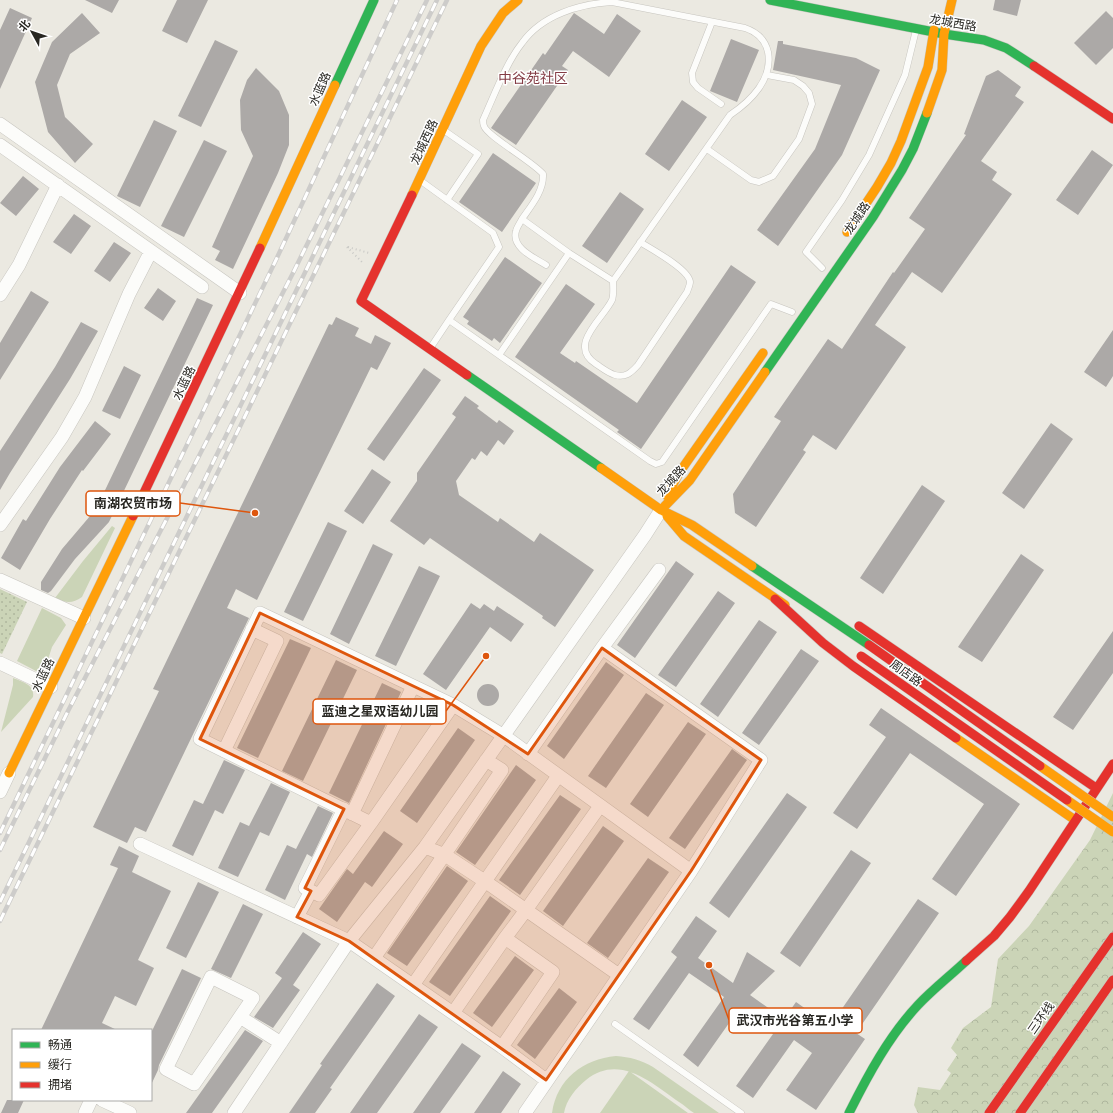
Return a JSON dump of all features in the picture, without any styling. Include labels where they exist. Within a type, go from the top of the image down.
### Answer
[{"type":"main road","name":"水蓝路","points":[[9,773],[240,294],[374,0]]},
{"type":"main road","name":"龙城西路","points":[[430,349],[362,300],[443,130],[481,46],[503,13],[518,0]]},
{"type":"main road","name":"龙城西路","points":[[770,0],[917,29],[984,40],[1006,48],[1113,119]]},
{"type":"main road","name":"龙城路","points":[[661,510],[690,480],[873,217],[902,170],[913,149],[942,70],[944,34],[952,0]]},
{"type":"main road","name":"龙城路","points":[[843,239],[891,163],[916,102],[928,66],[937,19]]},
{"type":"main road","name":"龙城路","points":[[661,510],[679,473],[770,344]]},
{"type":"main road","points":[[430,349],[661,510],[684,536],[774,599],[823,631]]},
{"type":"main road","name":"周店路","points":[[661,510],[692,525],[869,645],[1113,817]]},
{"type":"main road","points":[[783,587],[847,619],[874,635],[1096,788]]},
{"type":"main road","points":[[774,599],[823,643],[853,666],[1074,820]]},
{"type":"main road","name":"周店路","points":[[857,654],[1113,832]]},
{"type":"main road","points":[[849,1113],[868,1076],[901,1025],[919,1004],[994,936],[1010,917],[1029,891],[1074,820],[1113,764]]},
{"type":"main road","name":"三环线","points":[[989,1113],[1113,937]]},
{"type":"main road","points":[[1020,1113],[1113,980]]},
{"type":"street","points":[[0,124],[240,294]]},
{"type":"street","points":[[0,145],[202,287]]},
{"type":"street","points":[[0,295],[19,265],[58,185]]},
{"type":"street","points":[[0,525],[62,436],[85,397],[129,294],[151,251]]},
{"type":"street","points":[[234,1113],[349,941],[425,847],[641,541],[661,510]]},
{"type":"street","points":[[528,754],[659,570]]},
{"type":"street","points":[[0,580],[84,618]]},
{"type":"street","points":[[371,823],[200,739],[260,613],[453,705],[504,736],[690,871]]},
{"type":"street","points":[[224,751],[277,641],[252,629]]},
{"type":"street","points":[[525,1113],[546,1080],[690,871],[761,760],[602,648]]},
{"type":"street","points":[[0,662],[51,687]]},
{"type":"street","points":[[413,686],[306,888],[319,895],[453,705]]},
{"type":"street","points":[[374,958],[502,770],[486,760]]},
{"type":"street","points":[[0,792],[9,773]]},
{"type":"street","points":[[413,985],[486,882],[558,776]]},
{"type":"street","points":[[453,1013],[504,938],[526,910],[600,806]]},
{"type":"street","points":[[140,844],[349,941],[502,1047],[546,1080]]},
{"type":"street","points":[[425,847],[444,855],[486,882],[619,975]]},
{"type":"street","points":[[297,917],[311,891]]},
{"type":"street","points":[[502,1047],[553,972],[504,938]]},
{"type":"street","points":[[212,977],[253,998],[240,1017],[194,1084],[166,1069],[212,977]]},
{"type":"street","points":[[240,1017],[281,1043]]},
{"type":"street","points":[[85,1113],[91,1101]]},
{"type":"street","points":[[104,1101],[130,1113]]},
{"type":"lane","points":[[546,265],[523,250],[516,240],[515,232],[539,193],[544,181],[543,174],[533,164],[490,134],[484,127],[483,120],[514,54],[522,41],[543,22],[556,15],[569,10],[599,3],[612,2],[745,28],[753,31],[762,38],[766,46],[769,60],[767,75],[758,90],[745,105],[730,116],[612,281],[613,298],[587,337],[585,346],[586,354],[592,362],[612,374],[621,377],[630,374],[638,366],[687,292],[690,283],[687,275],[680,268],[640,242]]},
{"type":"lane","points":[[712,22],[692,73],[693,82],[698,88],[721,104]]},
{"type":"lane","points":[[822,268],[806,252],[842,200],[869,155],[906,75],[917,29]]},
{"type":"lane","points":[[707,149],[751,180],[759,182],[773,176],[798,139],[812,104],[809,93],[803,86],[794,80],[767,75]]},
{"type":"lane","points":[[443,130],[478,154],[447,200]]},
{"type":"lane","points":[[419,180],[493,233],[498,247],[430,349]]},
{"type":"lane","points":[[522,219],[569,253],[612,281]]},
{"type":"lane","points":[[499,355],[569,253]]},
{"type":"lane","points":[[449,320],[650,462],[656,464],[662,462],[771,304],[792,312]]},
{"type":"lane","points":[[615,1024],[741,1113]]},
{"type":"path","points":[[364,264],[347,247],[369,253]]},
{"type":"highlighted area","points":[[260,613],[453,705],[528,754],[602,648],[761,760],[691,871],[546,1080],[349,941],[297,917],[311,891],[305,888],[344,809],[200,739]]},
{"type":"green space","points":[[112,526],[115,528],[82,597],[75,601],[69,602],[55,598],[83,561]]},
{"type":"green space","points":[[0,589],[27,602],[2,654],[0,653]]},
{"type":"green space","points":[[42,608],[61,618],[66,625],[52,647],[44,672],[36,671],[17,661]]},
{"type":"green space","points":[[13,678],[28,684],[32,690],[33,697],[1,732],[13,685]]},
{"type":"green space","points":[[1113,793],[1113,1113],[918,1113],[914,1105],[918,1087],[940,1090],[951,1073],[947,1070],[957,1055],[951,1048],[963,1028],[991,1007],[998,959],[1029,926],[1090,840]]},
{"type":"green space","points":[[616,1056],[644,1062],[719,1113],[694,1113],[658,1087],[635,1074],[623,1070],[611,1069],[598,1072],[582,1083],[569,1099],[564,1113],[552,1113],[559,1090],[574,1073],[593,1061]]},
{"type":"green space","points":[[629,1071],[688,1113],[600,1113]]},
{"type":"building","points":[[85,0],[119,0],[112,13]]},
{"type":"building","points":[[177,0],[208,0],[187,43],[162,31]]},
{"type":"building","points":[[995,0],[1021,0],[1017,16],[993,10]]},
{"type":"building","points":[[10,8],[32,18],[0,89],[0,30]]},
{"type":"building","points":[[1106,11],[1113,18],[1113,48],[1096,65],[1074,43]]},
{"type":"building","points":[[82,13],[100,33],[70,54],[57,85],[65,117],[93,144],[75,163],[48,132],[35,82],[52,42]]},
{"type":"building","points":[[574,13],[604,34],[617,14],[641,31],[609,77],[573,51],[562,66],[568,70],[516,145],[491,128],[543,53],[545,55]]},
{"type":"building","points":[[731,39],[759,50],[737,102],[710,91]]},
{"type":"building","points":[[215,40],[238,51],[201,127],[178,116]]},
{"type":"building","points":[[778,41],[783,41],[783,44],[856,58],[880,70],[842,155],[778,246],[757,230],[815,149],[841,85],[773,70]]},
{"type":"building","points":[[256,68],[279,91],[289,115],[289,145],[278,173],[233,269],[215,260],[220,251],[212,247],[253,156],[241,130],[240,100],[247,80]]},
{"type":"building","points":[[998,70],[1021,87],[1015,96],[1024,102],[981,161],[997,172],[992,180],[1012,194],[942,293],[912,272],[875,325],[906,347],[836,450],[813,435],[803,450],[806,452],[756,527],[735,513],[733,494],[781,421],[774,417],[828,339],[842,349],[893,272],[894,273],[925,229],[909,218],[966,135],[964,134],[986,76]]},
{"type":"building","points":[[682,100],[707,117],[669,171],[645,154]]},
{"type":"building","points":[[154,120],[177,131],[140,207],[117,196]]},
{"type":"building","points":[[204,140],[227,151],[184,237],[161,226]]},
{"type":"building","points":[[1092,150],[1113,165],[1078,215],[1056,200]]},
{"type":"building","points":[[493,153],[536,183],[502,232],[459,202]]},
{"type":"building","points":[[23,176],[39,189],[16,216],[0,203]]},
{"type":"building","points":[[620,192],[644,209],[607,263],[582,246]]},
{"type":"building","points":[[74,214],[91,226],[71,254],[53,242]]},
{"type":"building","points":[[114,242],[131,253],[110,282],[94,271]]},
{"type":"building","points":[[505,257],[542,283],[500,343],[494,338],[492,341],[467,324],[469,321],[463,317]]},
{"type":"building","points":[[731,265],[756,282],[641,449],[617,432],[619,430],[515,357],[566,284],[595,304],[560,353],[575,363],[576,361],[637,403]]},
{"type":"building","points":[[158,288],[176,301],[163,321],[144,308]]},
{"type":"building","points":[[31,291],[49,302],[0,380],[0,343]]},
{"type":"building","points":[[197,298],[213,305],[109,522],[75,559],[51,591],[48,593],[41,590],[41,582],[62,549],[96,509]]},
{"type":"building","points":[[336,317],[359,328],[355,336],[371,344],[375,335],[391,343],[377,370],[371,367],[257,600],[236,589],[227,608],[249,618],[146,832],[135,827],[127,843],[93,827],[159,691],[153,689],[329,324],[332,325]]},
{"type":"building","points":[[81,322],[98,331],[70,379],[0,490],[0,451],[55,367]]},
{"type":"building","points":[[1113,330],[1113,376],[1106,387],[1084,372]]},
{"type":"building","points":[[124,366],[141,375],[120,419],[102,411]]},
{"type":"building","points":[[424,368],[441,380],[384,461],[367,449]]},
{"type":"building","points":[[465,396],[479,406],[477,408],[497,423],[499,420],[514,431],[504,445],[498,440],[487,456],[481,451],[475,460],[472,458],[456,481],[459,495],[498,522],[500,518],[534,542],[540,533],[594,570],[555,627],[542,618],[543,616],[430,538],[424,545],[390,521],[417,481],[417,473],[456,417],[452,414]]},
{"type":"building","points":[[95,421],[111,434],[83,471],[82,470],[50,519],[20,570],[1,558],[23,519],[26,521],[60,467]]},
{"type":"building","points":[[1051,423],[1073,439],[1024,509],[1002,493]]},
{"type":"building","points":[[372,469],[391,482],[363,524],[344,511]]},
{"type":"building","points":[[922,485],[945,501],[883,594],[860,578]]},
{"type":"building","points":[[328,522],[347,531],[303,621],[284,612]]},
{"type":"building","points":[[373,544],[393,554],[349,644],[330,634]]},
{"type":"building","points":[[1021,554],[1044,570],[982,662],[958,647]]},
{"type":"building","points":[[676,561],[694,574],[635,658],[617,645]]},
{"type":"building","points":[[419,566],[440,576],[396,666],[375,656]]},
{"type":"building","points":[[718,591],[735,603],[676,687],[658,675]]},
{"type":"building","points":[[471,603],[480,609],[484,604],[494,611],[497,606],[524,624],[511,642],[490,627],[446,690],[423,674]]},
{"type":"building","points":[[759,620],[777,632],[718,717],[700,704]]},
{"type":"building","points":[[1113,631],[1113,673],[1073,730],[1053,717]]},
{"type":"building","points":[[290,639],[311,648],[258,758],[237,748]]},
{"type":"building","points":[[801,649],[819,661],[759,745],[742,733]]},
{"type":"building","points":[[336,660],[357,670],[303,781],[282,771]]},
{"type":"building","points":[[606,662],[624,675],[564,759],[547,746]]},
{"type":"building","points":[[382,683],[401,692],[349,803],[329,793]]},
{"type":"building","points":[[488,684],[496,687],[499,695],[496,703],[488,706],[480,703],[477,695],[480,687]]},
{"type":"building","points":[[646,693],[664,705],[606,788],[588,776]]},
{"type":"building","points":[[881,708],[1020,804],[956,896],[932,879],[984,804],[910,753],[857,829],[833,813],[886,737],[869,725]]},
{"type":"building","points":[[688,722],[706,734],[648,817],[630,804]]},
{"type":"building","points":[[458,728],[475,740],[417,823],[400,811]]},
{"type":"building","points":[[732,749],[747,760],[685,849],[669,838]]},
{"type":"building","points":[[224,760],[245,770],[223,814],[215,810],[193,856],[172,846],[194,800],[203,804]]},
{"type":"building","points":[[516,765],[536,780],[475,865],[456,852]]},
{"type":"building","points":[[271,783],[290,792],[269,836],[260,832],[238,877],[218,868],[240,822],[249,826]]},
{"type":"building","points":[[787,793],[807,807],[729,918],[709,903]]},
{"type":"building","points":[[560,795],[581,809],[520,895],[499,880]]},
{"type":"building","points":[[318,806],[333,813],[312,857],[307,854],[285,900],[265,890],[287,845],[296,849]]},
{"type":"building","points":[[603,826],[624,841],[563,926],[543,911]]},
{"type":"building","points":[[384,831],[403,844],[372,887],[365,882],[337,922],[319,909],[347,869],[353,874]]},
{"type":"building","points":[[119,846],[139,856],[132,872],[171,891],[138,960],[154,968],[136,1006],[115,996],[102,1023],[115,1029],[41,1029],[118,868],[110,865]]},
{"type":"building","points":[[851,850],[871,863],[800,967],[780,953]]},
{"type":"building","points":[[648,858],[669,872],[608,958],[587,943]]},
{"type":"building","points":[[447,866],[468,881],[407,966],[387,953]]},
{"type":"building","points":[[198,882],[219,892],[186,958],[166,948]]},
{"type":"building","points":[[490,896],[511,911],[450,996],[429,982]]},
{"type":"building","points":[[918,899],[939,913],[856,1033],[865,1039],[816,1110],[786,1090],[812,1053],[794,1040],[753,1098],[736,1086],[773,1034],[739,1009],[698,1067],[683,1055],[724,997],[689,973],[649,1030],[633,1019],[677,957],[671,952],[696,916],[717,931],[698,958],[733,983],[747,952],[775,971],[750,995],[784,1019],[796,1002],[830,1026]]},
{"type":"building","points":[[243,904],[263,914],[231,978],[211,969]]},
{"type":"building","points":[[303,932],[321,944],[293,985],[300,990],[273,1028],[254,1017],[282,978],[275,973]]},
{"type":"building","points":[[515,956],[534,970],[492,1027],[473,1013]]},
{"type":"building","points":[[182,969],[201,978],[159,1065],[152,1083],[152,1031]]},
{"type":"building","points":[[377,983],[395,996],[330,1088],[332,1089],[315,1113],[289,1113],[322,1065],[320,1064]]},
{"type":"building","points":[[559,988],[577,1002],[535,1059],[517,1045]]},
{"type":"building","points":[[419,1014],[438,1027],[377,1113],[350,1113]]},
{"type":"building","points":[[245,1030],[263,1041],[212,1113],[186,1113]]},
{"type":"building","points":[[462,1043],[481,1056],[440,1113],[413,1113]]},
{"type":"building","points":[[503,1071],[521,1084],[501,1113],[474,1113]]},
{"type":"building","points":[[7,1100],[24,1101],[18,1113],[1,1113]]},
{"type":"railway","points":[[0,833],[275,262],[397,0]]},
{"type":"railway","points":[[0,850],[68,711],[293,273],[427,0]]},
{"type":"railway","points":[[0,902],[437,0]]},
{"type":"railway","points":[[0,921],[447,0]]},
{"type":"traffic: fast","points":[[335,85],[374,0]]},
{"type":"traffic: fast","points":[[770,0],[944,34],[984,40],[1006,48],[1034,66]]},
{"type":"traffic: fast","points":[[765,372],[873,217],[913,149],[927,113]]},
{"type":"traffic: fast","points":[[467,375],[601,468]]},
{"type":"traffic: fast","points":[[752,566],[869,645]]},
{"type":"traffic: fast","points":[[849,1113],[888,1043],[907,1017],[924,999],[966,961]]},
{"type":"traffic: slow","points":[[412,195],[481,46],[503,13],[518,0]]},
{"type":"traffic: slow","points":[[927,113],[942,70],[944,34],[952,0]]},
{"type":"traffic: slow","points":[[847,232],[877,187],[891,163],[901,141],[928,67],[934,30]]},
{"type":"traffic: slow","points":[[260,248],[335,85]]},
{"type":"traffic: slow","points":[[667,496],[679,473],[763,353]]},
{"type":"traffic: slow","points":[[661,510],[690,480],[765,372]]},
{"type":"traffic: slow","points":[[601,468],[661,510],[692,525],[752,566]]},
{"type":"traffic: slow","points":[[9,773],[133,516]]},
{"type":"traffic: slow","points":[[667,516],[684,536],[785,605]]},
{"type":"traffic: slow","points":[[956,738],[1075,820]]},
{"type":"traffic: slow","points":[[1040,766],[1113,817]]},
{"type":"traffic: slow","points":[[1067,800],[1113,832]]},
{"type":"traffic: jam","points":[[1034,66],[1113,119]]},
{"type":"traffic: jam","points":[[412,195],[361,301],[467,375]]},
{"type":"traffic: jam","points":[[133,516],[260,248]]},
{"type":"traffic: jam","points":[[775,599],[823,643],[853,666],[956,738]]},
{"type":"traffic: jam","points":[[859,626],[1096,788]]},
{"type":"traffic: jam","points":[[869,645],[1040,766]]},
{"type":"traffic: jam","points":[[861,656],[1067,800]]},
{"type":"traffic: jam","points":[[966,961],[994,936],[1010,917],[1029,891],[1113,764]]},
{"type":"traffic: jam","points":[[989,1113],[1113,937]]},
{"type":"traffic: jam","points":[[1020,1113],[1113,980]]},
{"type":"place","name":"南湖农贸市场","points":[[255,513]]},
{"type":"place","name":"蓝迪之星双语幼儿园","points":[[486,656]]},
{"type":"place","name":"武汉市光谷第五小学","points":[[709,965]]},
{"type":"district","name":"中谷苑社区","points":[[533,78]]}]
